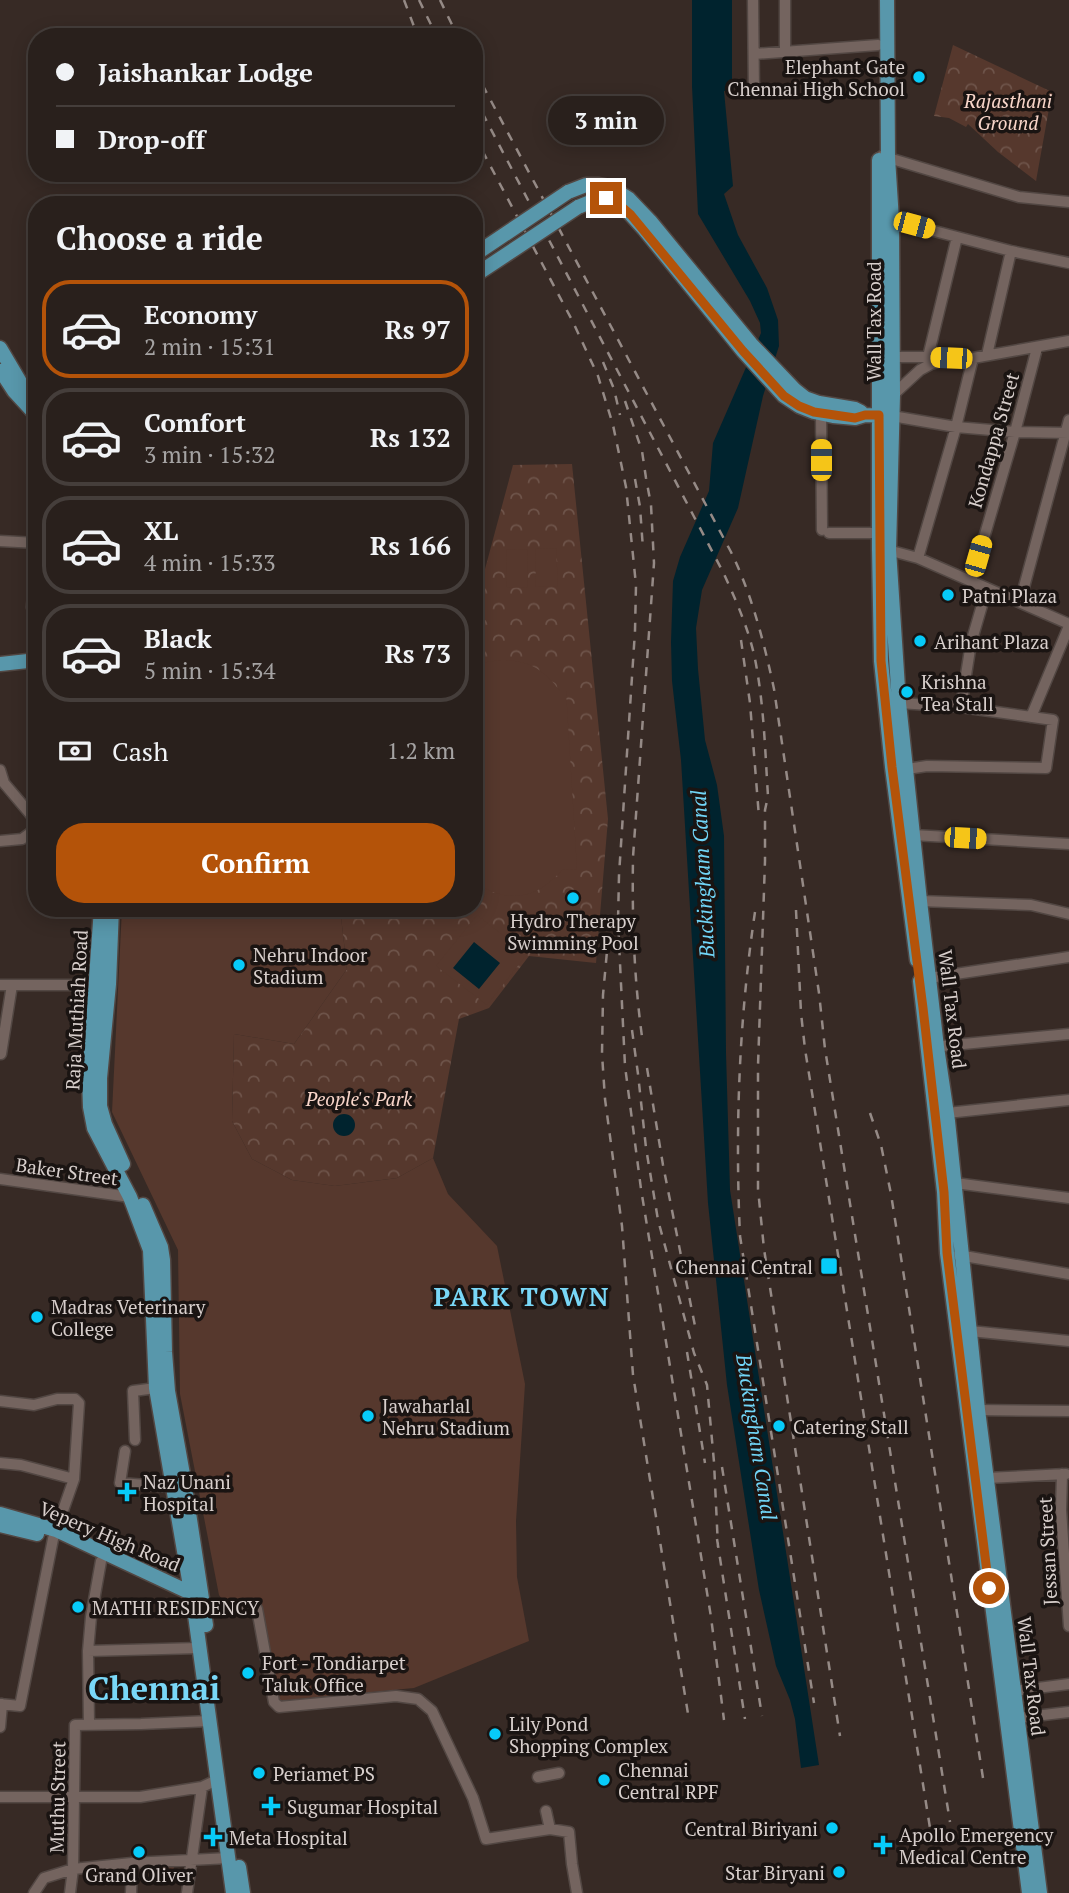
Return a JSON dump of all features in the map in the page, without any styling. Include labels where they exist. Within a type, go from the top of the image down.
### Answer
[{"type":"main road","name":"Wall Tax Road","points":[[878,0],[883,157],[892,220],[893,395],[879,415],[884,550],[929,978],[947,1253],[1029,1893]]},
{"type":"main road","name":"Wall Tax Road","points":[[887,0],[879,415],[880,533],[884,550],[881,661],[892,767],[932,1047],[947,1113],[978,1410],[1040,1893]]},
{"type":"main road","points":[[483,249],[568,192],[586,185],[610,187],[629,199],[650,221],[747,348]]},
{"type":"main road","points":[[483,270],[578,207],[606,198],[624,208],[644,229],[799,406],[821,414],[855,418],[879,415]]},
{"type":"main road","points":[[0,348],[28,391]]},
{"type":"main road","points":[[0,368],[14,391],[28,406]]},
{"type":"main road","points":[[781,384],[805,398],[879,415]]},
{"type":"main road","points":[[0,664],[28,661]]},
{"type":"main road","name":"Raja Muthiah Road","points":[[102,917],[100,1106],[155,1249],[156,1388],[172,1487],[196,1599],[199,1648],[233,1893]]},
{"type":"main road","name":"Raja Muthiah Road","points":[[112,917],[89,1077],[90,1108],[94,1128],[163,1260],[168,1391],[196,1599],[243,1893]]},
{"type":"main road","name":"Vepery High Road","points":[[0,1514],[54,1534],[196,1599]]},
{"type":"main road","name":"Vepery High Road","points":[[0,1525],[54,1534],[101,1561],[196,1599]]},
{"type":"street","points":[[753,0],[754,92]]},
{"type":"street","points":[[785,0],[785,52]]},
{"type":"street","points":[[754,54],[878,45]]},
{"type":"street","points":[[883,157],[1019,197],[1069,202]]},
{"type":"street","points":[[892,220],[1069,263]]},
{"type":"street","points":[[928,357],[957,237]]},
{"type":"street","points":[[988,355],[1011,251]]},
{"type":"street","points":[[892,357],[973,358],[1069,341]]},
{"type":"street","name":"Kondappa Street","points":[[971,582],[1037,348]]},
{"type":"street","points":[[893,395],[920,370],[951,358]]},
{"type":"street","points":[[918,558],[973,358]]},
{"type":"street","points":[[821,414],[826,531],[880,533]]},
{"type":"street","points":[[879,415],[1015,432],[1068,433]]},
{"type":"street","points":[[1020,602],[1068,433],[1069,421]]},
{"type":"street","points":[[0,541],[28,543]]},
{"type":"street","points":[[884,550],[918,558],[1069,625],[1031,717]]},
{"type":"street","points":[[961,707],[971,643],[987,589]]},
{"type":"street","points":[[899,703],[961,707],[1052,719],[1046,768],[927,766],[907,769]]},
{"type":"street","points":[[0,770],[4,783],[28,811]]},
{"type":"street","points":[[0,841],[22,839],[28,835]]},
{"type":"street","points":[[913,835],[1069,844]]},
{"type":"street","points":[[920,901],[1031,905],[1069,914]]},
{"type":"street","points":[[929,978],[1069,957]]},
{"type":"street","points":[[1,1054],[6,985],[103,985]]},
{"type":"street","points":[[932,1047],[1069,1034]]},
{"type":"street","points":[[947,1113],[1069,1100]]},
{"type":"street","name":"Baker Street","points":[[0,1180],[130,1197]]},
{"type":"street","points":[[955,1183],[1069,1198]]},
{"type":"street","points":[[947,1253],[1069,1274]]},
{"type":"street","points":[[970,1331],[1069,1341]]},
{"type":"street","points":[[135,1440],[133,1391],[156,1388]]},
{"type":"street","points":[[0,1401],[34,1405],[62,1398],[78,1400],[74,1479],[54,1534],[20,1706],[1,1704],[0,1727]]},
{"type":"street","points":[[978,1410],[1069,1411]]},
{"type":"street","points":[[125,1451],[120,1483],[172,1487]]},
{"type":"street","points":[[0,1464],[21,1465],[74,1479]]},
{"type":"street","points":[[988,1478],[1065,1474]]},
{"type":"street","name":"Jessan Street","points":[[1065,1474],[1069,1626]]},
{"type":"street","points":[[101,1561],[88,1651],[89,1725],[210,1721]]},
{"type":"street","points":[[196,1599],[257,1609],[275,1705],[279,1707],[396,1696],[418,1699],[432,1711],[473,1798],[486,1839],[550,1829],[569,1832],[578,1893]]},
{"type":"street","points":[[88,1651],[199,1648]]},
{"type":"street","points":[[1014,1691],[1069,1685]]},
{"type":"street","points":[[1018,1718],[1069,1712]]},
{"type":"street","name":"Muthu Street","points":[[70,1893],[73,1869],[75,1725],[89,1725]]},
{"type":"street","points":[[538,1777],[559,1773]]},
{"type":"street","points":[[0,1797],[140,1797],[202,1787],[219,1779]]},
{"type":"street","points":[[187,1893],[202,1787]]},
{"type":"street","points":[[546,1811],[550,1829]]},
{"type":"street","points":[[33,1893],[44,1878],[73,1869],[229,1858]]},
{"type":"street","points":[[131,1893],[132,1863]]},
{"type":"green space","name":"Rajasthani Ground","points":[[953,45],[1052,92],[1036,181],[998,152],[968,124],[966,127],[949,118],[934,116]]},
{"type":"green space","name":"People's Park","points":[[572,464],[608,819],[596,963],[529,956],[489,1008],[459,1019],[433,1158],[397,1178],[335,1186],[292,1180],[252,1159],[232,1121],[234,1034],[294,1044],[347,969],[341,917],[483,917],[483,577],[513,465]]},
{"type":"green space","points":[[556,548],[558,586],[536,587],[535,549]]},
{"type":"green space","points":[[527,549],[528,587],[507,588],[506,550]]},
{"type":"green space","points":[[501,660],[527,664],[548,677],[560,691],[566,691],[577,869],[562,870],[542,888],[521,896],[498,894],[483,887],[483,664]]},
{"type":"green space","points":[[122,917],[341,917],[347,969],[294,1044],[234,1034],[232,1121],[252,1159],[292,1180],[335,1186],[397,1178],[433,1158],[448,1194],[497,1246],[525,1384],[516,1521],[517,1577],[529,1641],[414,1688],[276,1701],[262,1606],[255,1598],[224,1602],[219,1595],[180,1394],[178,1250],[112,1112]]},
{"type":"green space","points":[[475,917],[480,917],[527,954],[487,1005],[436,966]]},
{"type":"green space","points":[[174,1861],[174,1881],[149,1882],[149,1862]]},
{"type":"water","name":"Buckingham Canal","points":[[692,0],[732,0],[732,91],[724,91],[733,186],[724,194],[738,235],[767,288],[778,320],[779,346],[763,396],[738,508],[702,590],[696,628],[705,740],[717,785],[724,836],[730,1190],[819,1765],[801,1768],[795,1719],[776,1666],[759,1590],[727,1385],[708,1203],[681,760],[672,681],[673,581],[680,557],[709,491],[713,443],[761,333],[760,323],[750,301],[698,214],[692,86]]},
{"type":"water","points":[[474,942],[500,963],[479,989],[453,968]]},
{"type":"water","points":[[344,1114],[352,1117],[355,1125],[352,1133],[344,1136],[336,1133],[333,1125],[336,1117]]},
{"type":"railway","points":[[404,0],[415,28]]},
{"type":"railway","points":[[419,0],[433,28]]},
{"type":"railway","points":[[440,0],[454,28]]},
{"type":"railway","points":[[483,86],[731,552],[762,636],[774,689],[825,1049],[950,1822]]},
{"type":"railway","points":[[483,114],[723,572],[746,626],[755,659],[762,710],[768,796],[765,810],[758,1066],[758,1189],[764,1249],[840,1736]]},
{"type":"railway","points":[[483,152],[573,322],[598,376],[613,425],[626,487],[636,585],[619,875],[618,922],[625,1066],[641,1189],[711,1617],[724,1720]]},
{"type":"railway","points":[[603,362],[614,389],[620,415]]},
{"type":"railway","points":[[625,401],[642,451],[651,505],[654,563],[633,857],[634,950],[643,1044]]},
{"type":"railway","points":[[635,479],[643,549]]},
{"type":"railway","points":[[741,640],[750,703],[759,817]]},
{"type":"railway","points":[[796,910],[805,1049],[930,1828]]},
{"type":"railway","points":[[755,912],[745,993],[740,1074],[740,1236],[814,1703]]},
{"type":"railway","points":[[610,918],[603,995],[602,1054],[605,1099],[622,1226],[633,1375],[689,1720]]},
{"type":"railway","points":[[632,1030],[646,1148],[658,1220],[694,1353],[707,1385],[718,1547]]},
{"type":"railway","points":[[647,1068],[695,1326]]},
{"type":"railway","points":[[870,1113],[881,1145],[891,1194],[983,1778]]},
{"type":"railway","points":[[687,1352],[705,1463]]},
{"type":"railway","points":[[722,1467],[762,1716]]},
{"type":"railway","points":[[717,1539],[745,1719]]},
{"type":"place","name":"Elephant Gate Chennai High School","points":[[919,77]]},
{"type":"place","name":"Patni Plaza","points":[[948,595]]},
{"type":"place","name":"Arihant Plaza","points":[[920,641]]},
{"type":"place","name":"Krishna Tea Stall","points":[[907,692]]},
{"type":"place","name":"Hydro Therapy Swimming Pool","points":[[573,898]]},
{"type":"place","name":"Nehru Indoor Stadium","points":[[239,965]]},
{"type":"place","name":"Chennai Central","points":[[829,1266]]},
{"type":"place","name":"Madras Veterinary College","points":[[37,1317]]},
{"type":"place","name":"Jawaharlal Nehru Stadium","points":[[368,1416]]},
{"type":"place","name":"Catering Stall","points":[[779,1426]]},
{"type":"place","name":"Naz Unani Hospital","points":[[127,1492]]},
{"type":"place","name":"MATHI RESIDENCY","points":[[78,1607]]},
{"type":"place","name":"Fort - Tondiarpet Taluk Office","points":[[248,1673]]},
{"type":"place","name":"Lily Pond Shopping Complex","points":[[495,1734]]},
{"type":"place","name":"Periamet PS","points":[[259,1773]]},
{"type":"place","name":"Chennai Central RPF","points":[[604,1780]]},
{"type":"place","name":"Sugumar Hospital","points":[[271,1806]]},
{"type":"place","name":"Central Biriyani","points":[[832,1828]]},
{"type":"place","name":"Meta Hospital","points":[[213,1837]]},
{"type":"place","name":"Apollo Emergency Medical Centre","points":[[883,1845]]},
{"type":"place","name":"Grand Oliver","points":[[139,1852]]},
{"type":"place","name":"Star Biryani","points":[[839,1872]]},
{"type":"district","name":"PARK TOWN","points":[[522,1296]]},
{"type":"district","name":"Chennai","points":[[154,1687]]},
{"type":"route","points":[[606,198],[624,208],[644,229],[743,351],[784,396],[799,406],[833,416],[855,418],[879,415],[881,661],[944,1192],[947,1253],[989,1588]]}]
